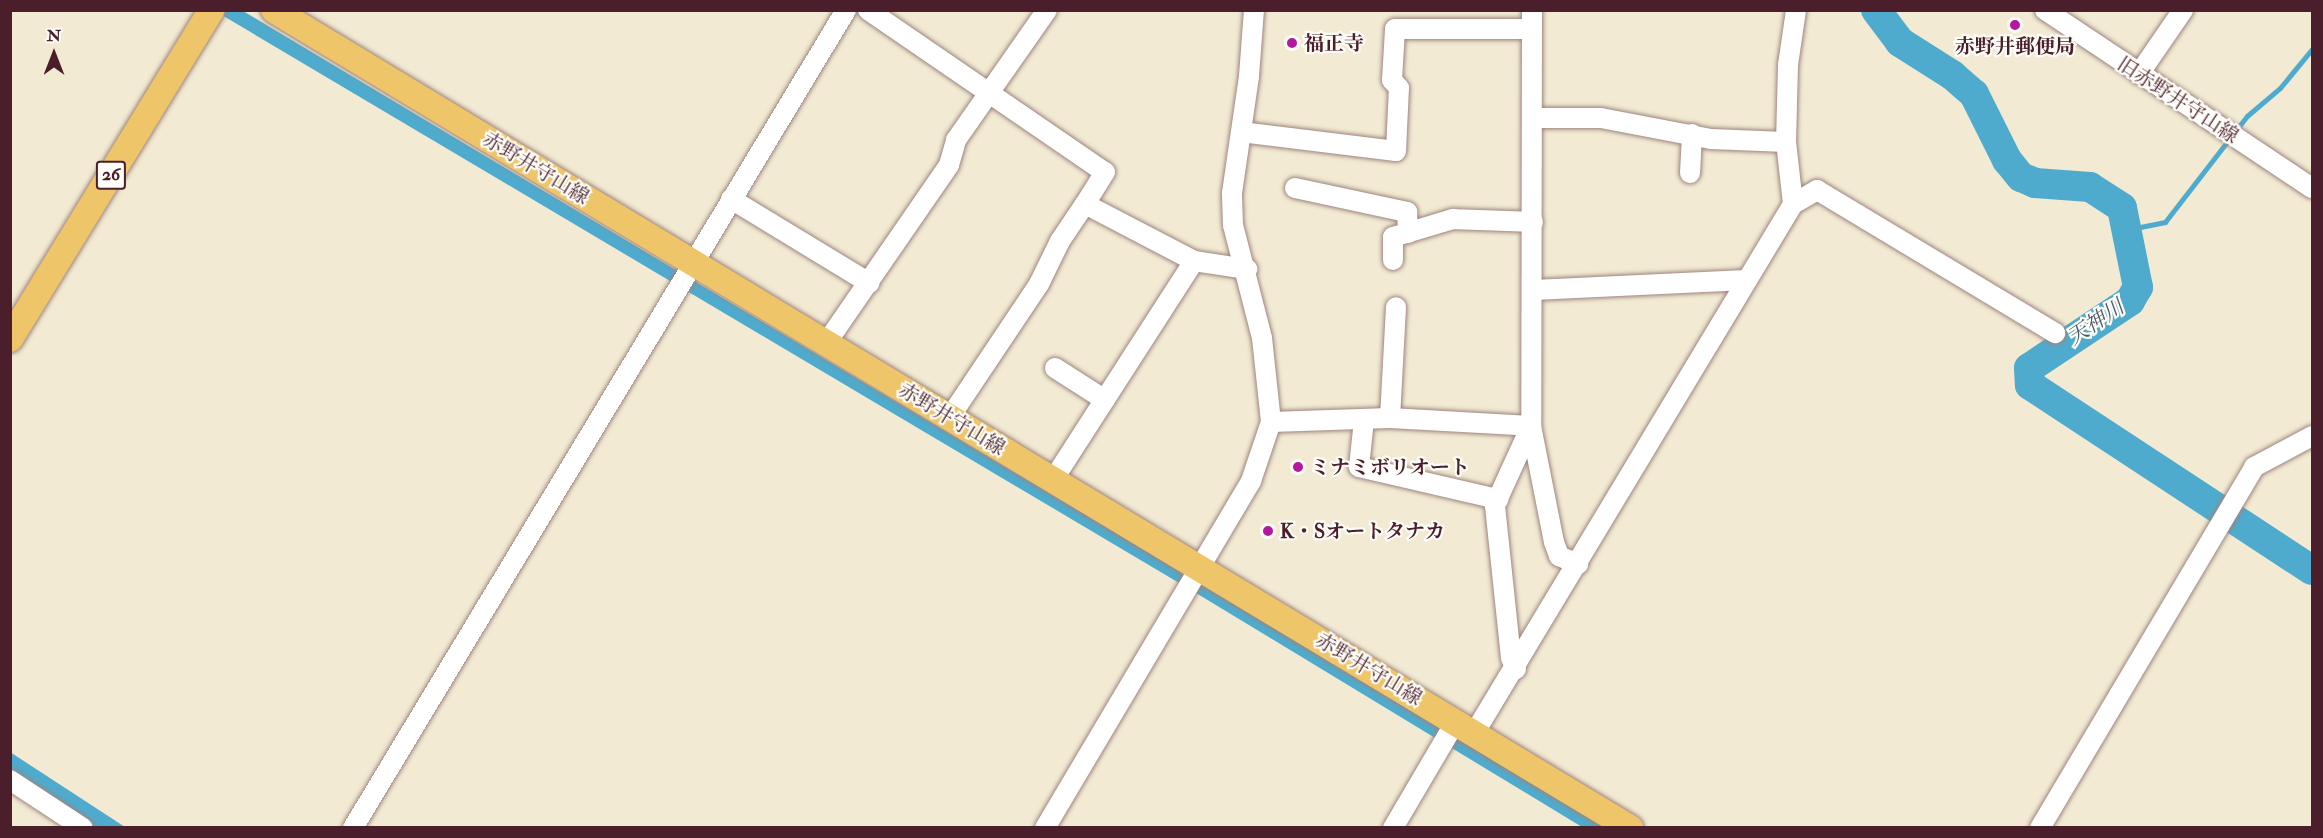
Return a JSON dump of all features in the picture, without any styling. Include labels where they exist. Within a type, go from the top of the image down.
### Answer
[{"type":"main road","name":"26","points":[[10,339],[212,10]]},
{"type":"main road","name":"赤野井守山線","points":[[274,10],[1201,567],[1630,828]]},
{"type":"street","points":[[352,828],[846,10]]},
{"type":"street","points":[[868,10],[1105,172],[1060,241],[1039,284],[950,417]]},
{"type":"street","points":[[827,342],[949,165],[956,140],[1047,10]]},
{"type":"street","points":[[1045,828],[1251,481],[1271,422],[1262,338],[1233,215],[1254,10]]},
{"type":"street","points":[[1792,204],[1786,142],[1788,65],[1796,10]]},
{"type":"street","name":"旧赤野井守山線","points":[[2045,10],[2313,188]]},
{"type":"street","points":[[2139,74],[2183,10]]},
{"type":"street","points":[[1241,132],[1396,151],[1399,88],[1392,80],[1395,29],[1532,20],[1534,118],[1531,426],[1554,542],[1559,556],[1578,564]]},
{"type":"street","points":[[1534,118],[1601,118],[1711,139],[1786,142]]},
{"type":"street","points":[[1690,173],[1692,134]]},
{"type":"street","points":[[1295,188],[1407,212],[1408,233]]},
{"type":"street","points":[[1393,828],[1466,727],[1516,669],[1792,204],[1817,190],[2055,333]]},
{"type":"street","points":[[731,199],[869,282]]},
{"type":"street","points":[[1085,204],[1194,261],[1247,269]]},
{"type":"street","points":[[1393,260],[1393,237],[1453,219],[1533,222]]},
{"type":"street","points":[[1053,480],[1194,261]]},
{"type":"street","points":[[1533,290],[1747,280]]},
{"type":"street","points":[[1390,418],[1396,307]]},
{"type":"street","points":[[1055,368],[1105,400]]},
{"type":"street","points":[[1271,422],[1390,418],[1531,426]]},
{"type":"street","points":[[1364,420],[1359,467],[1498,500]]},
{"type":"street","points":[[1516,669],[1511,658],[1500,568],[1498,500],[1531,426]]},
{"type":"street","points":[[2040,828],[2254,467],[2313,436]]},
{"type":"street","points":[[10,780],[83,828]]},
{"type":"water","points":[[215,11],[243,11],[1607,827],[1582,827],[1196,593]]},
{"type":"water","points":[[10,752],[125,827],[94,827],[81,819],[11,772]]},
{"type":"waterway","name":"天神川","points":[[1876,10],[1900,42],[1952,75],[1974,94],[2007,160],[2021,177],[2035,183],[2090,187],[2122,208],[2138,287],[2130,301],[2029,368],[2030,385],[2312,570]]},
{"type":"waterway","points":[[2125,230],[2165,222],[2247,116],[2280,88],[2312,49]]},
{"type":"place","name":"赤野井郵便局","points":[[2015,25]]},
{"type":"place","name":"福正寺","points":[[1292,43]]},
{"type":"place","name":"ミナミボリオート","points":[[1298,467]]},
{"type":"place","name":"K・Sオートタナカ","points":[[1268,531]]}]
